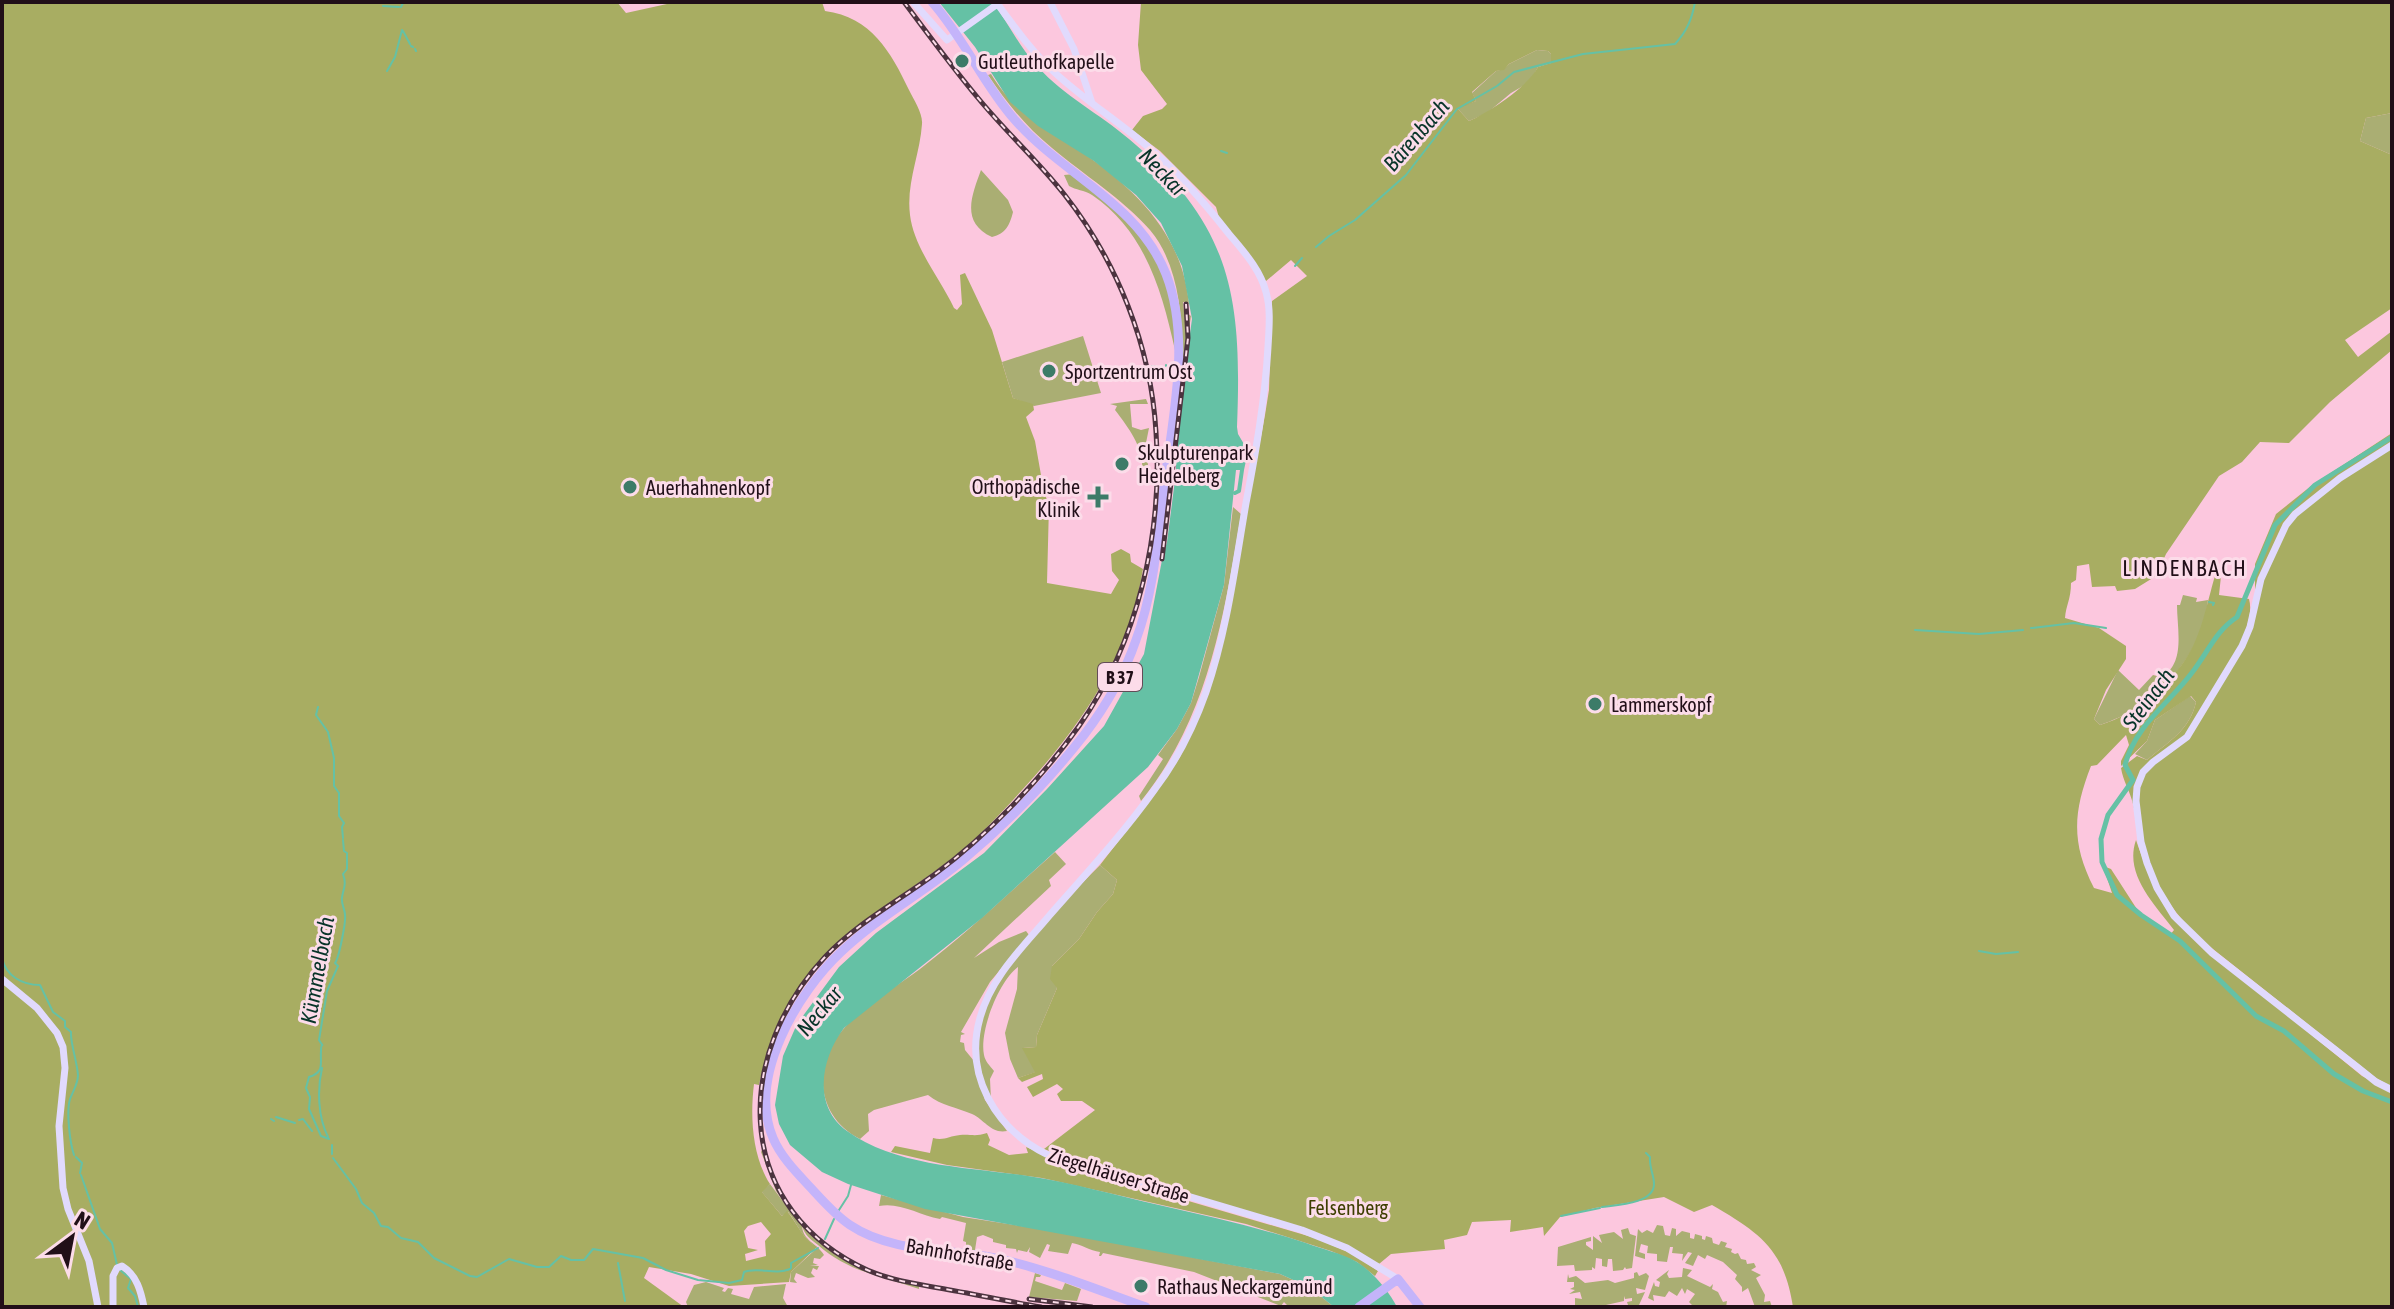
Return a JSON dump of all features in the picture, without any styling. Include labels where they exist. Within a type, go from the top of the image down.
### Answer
[{"type":"main road","points":[[913,2],[947,40],[952,33],[998,2]]},
{"type":"main road","name":"B 37","points":[[929,2],[952,33]]},
{"type":"main road","name":"Ziegelhäuser Straße","points":[[998,2],[1029,45],[1078,93],[1154,152],[1179,176],[1247,256],[1266,291],[1269,314],[1264,397],[1228,609],[1200,708],[1160,783],[1007,965],[985,1002],[975,1052],[981,1084],[994,1111],[1020,1138],[1053,1157],[1302,1230],[1339,1245],[1394,1282],[1420,1307]]},
{"type":"main road","points":[[1050,2],[1067,31],[1093,105]]},
{"type":"main road","name":"Bahnhofstraße","points":[[952,33],[1016,121],[1041,146],[1122,210],[1147,238],[1163,266],[1174,301],[1178,338],[1155,561],[1140,630],[1119,681],[1094,722],[1056,768],[975,850],[868,929],[834,958],[810,988],[788,1023],[772,1063],[766,1100],[771,1133],[793,1169],[839,1217],[867,1234],[920,1247],[1005,1260],[1146,1307]]},
{"type":"main road","points":[[1078,93],[1087,84]]},
{"type":"main road","points":[[2392,445],[2312,500],[2295,514],[2282,532],[2261,579],[2250,627],[2240,651],[2187,737],[2153,762],[2139,779],[2136,801],[2141,842],[2157,888],[2185,928],[2376,1082],[2392,1090]]},
{"type":"main road","points":[[2,979],[35,1006],[57,1033],[63,1047],[65,1070],[59,1123],[63,1188],[89,1261],[98,1307]]},
{"type":"main road","points":[[113,1307],[113,1274],[122,1266],[137,1283],[144,1307]]},
{"type":"main road","points":[[1359,1307],[1394,1282]]},
{"type":"shaded area","points":[[1537,50],[1548,51],[1551,63],[1538,67],[1530,82],[1487,113],[1469,121],[1457,108],[1476,101],[1472,93],[1496,71]]},
{"type":"shaded area","points":[[991,74],[1021,110],[1103,167],[1154,217],[1178,257],[1185,280],[1189,304],[1183,302],[1184,311],[1191,316],[1185,356],[1182,358],[1177,291],[1159,243],[1128,208],[1034,132],[1002,95],[988,75]]},
{"type":"shaded area","points":[[2392,113],[2392,155],[2360,141],[2366,118]]},
{"type":"shaded area","points":[[981,170],[1008,200],[1013,212],[1007,228],[992,237],[982,231],[972,216],[972,198]]},
{"type":"shaded area","points":[[1075,174],[1122,217],[1149,248],[1168,285],[1173,307],[1175,350],[1157,285],[1138,244],[1110,210],[1092,195],[1069,186],[1064,175]]},
{"type":"shaded area","name":"Sportzentrum Ost","points":[[1083,336],[1101,393],[1034,406],[1013,398],[1002,362]]},
{"type":"shaded area","points":[[1146,399],[1148,404],[1130,404],[1132,427],[1141,430],[1149,428],[1145,448],[1150,476],[1146,481],[1141,478],[1142,459],[1136,442],[1115,410],[1117,406],[1110,404]]},
{"type":"shaded area","points":[[1233,507],[1241,514],[1228,591],[1210,665],[1182,736],[1141,801],[1139,796],[1163,759],[1158,755],[1191,703],[1224,585]]},
{"type":"shaded area","points":[[2183,595],[2197,598],[2196,602],[2208,600],[2204,621],[2185,661],[2156,693],[2120,717],[2100,725],[2094,719],[2118,670],[2139,690],[2153,675],[2161,677],[2174,664],[2178,645],[2177,605],[2180,605]]},
{"type":"shaded area","points":[[2190,696],[2196,702],[2193,712],[2177,735],[2147,760],[2135,754],[2147,741],[2155,720]]},
{"type":"shaded area","points":[[1055,852],[1066,864],[1049,880],[1051,886],[974,958],[999,942],[1026,931],[1029,935],[990,982],[961,1032],[965,1034],[961,1035],[960,1042],[964,1043],[965,1050],[974,1061],[985,1100],[1007,1131],[992,1129],[972,1114],[928,1095],[874,1110],[868,1114],[869,1131],[860,1139],[847,1131],[829,1109],[823,1082],[828,1054],[843,1029],[863,1010],[937,955]]},
{"type":"shaded area","points":[[1100,865],[1117,880],[1113,894],[1079,939],[1052,966],[1057,988],[1037,1035],[1036,1047],[1023,1048],[1036,1072],[1018,1078],[1010,1059],[1005,1033],[1017,989],[1018,967],[1004,983],[992,1007],[983,1045],[985,1059],[994,1071],[990,1079],[991,1100],[981,1071],[978,1040],[982,1018],[992,994],[1044,923]]},
{"type":"shaded area","points":[[763,1148],[786,1201],[801,1223],[820,1241],[864,1269],[919,1286],[919,1289],[866,1272],[841,1261],[810,1239],[802,1226],[805,1235],[824,1255],[820,1259],[814,1258],[813,1263],[818,1265],[810,1266],[819,1266],[817,1270],[813,1268],[811,1273],[815,1277],[808,1278],[796,1273],[794,1279],[797,1283],[790,1282],[791,1272],[817,1248],[804,1236],[788,1212],[782,1216],[761,1191],[770,1184],[800,1224],[776,1191],[761,1152]]},
{"type":"shaded area","points":[[881,1195],[963,1217],[1280,1274],[1309,1287],[1334,1307],[1289,1307],[1284,1302],[1281,1306],[1194,1272],[1103,1253],[1099,1256],[1100,1252],[1072,1243],[1068,1254],[1048,1251],[1050,1245],[1047,1244],[1040,1258],[1029,1252],[1030,1247],[1027,1252],[1018,1250],[1017,1253],[1016,1249],[1006,1248],[1006,1245],[993,1242],[993,1239],[983,1235],[977,1237],[975,1250],[966,1251],[966,1242],[963,1241],[966,1223],[894,1206],[879,1206]]},
{"type":"shaded area","points":[[1657,1225],[1663,1226],[1665,1235],[1670,1236],[1672,1228],[1676,1229],[1676,1236],[1682,1231],[1690,1233],[1690,1238],[1694,1239],[1695,1234],[1705,1240],[1706,1236],[1712,1238],[1713,1243],[1719,1245],[1721,1241],[1727,1243],[1725,1247],[1738,1253],[1747,1264],[1754,1263],[1756,1267],[1751,1270],[1761,1275],[1756,1278],[1765,1295],[1764,1302],[1770,1301],[1772,1307],[1755,1307],[1748,1288],[1742,1292],[1735,1279],[1737,1275],[1723,1262],[1707,1255],[1705,1259],[1698,1255],[1693,1266],[1685,1263],[1692,1253],[1688,1252],[1682,1261],[1683,1254],[1672,1253],[1673,1247],[1670,1247],[1667,1262],[1657,1261],[1657,1254],[1647,1253],[1648,1246],[1641,1244],[1639,1252],[1645,1254],[1645,1259],[1635,1256],[1638,1229],[1642,1233],[1647,1230],[1653,1233]]},
{"type":"shaded area","points":[[1628,1228],[1630,1234],[1636,1236],[1632,1268],[1613,1271],[1612,1259],[1608,1259],[1607,1267],[1602,1266],[1602,1259],[1596,1258],[1595,1269],[1592,1267],[1592,1270],[1575,1271],[1574,1265],[1557,1266],[1558,1247],[1591,1237],[1586,1245],[1593,1250],[1593,1236],[1602,1243],[1599,1235],[1614,1232],[1623,1239],[1621,1230]]},
{"type":"shaded area","points":[[1683,1268],[1692,1270],[1687,1276],[1710,1287],[1713,1284],[1712,1289],[1718,1292],[1723,1302],[1727,1301],[1726,1307],[1694,1307],[1689,1302],[1695,1294],[1687,1289],[1685,1294],[1682,1288],[1677,1296],[1669,1291],[1665,1297],[1653,1295],[1654,1301],[1648,1298],[1654,1282],[1659,1287],[1660,1282],[1656,1280],[1669,1270],[1669,1278],[1682,1277]]},
{"type":"shaded area","points":[[1637,1272],[1639,1276],[1646,1273],[1649,1276],[1645,1290],[1636,1288],[1637,1294],[1645,1292],[1639,1305],[1628,1305],[1632,1298],[1625,1299],[1624,1296],[1624,1301],[1597,1307],[1575,1307],[1575,1298],[1582,1299],[1580,1292],[1569,1294],[1575,1290],[1570,1289],[1574,1287],[1574,1282],[1567,1282],[1568,1274],[1569,1278],[1576,1276],[1585,1283],[1608,1280],[1615,1283],[1634,1278]]},
{"type":"shaded area","points":[[1035,1273],[1041,1275],[1035,1281],[1062,1290],[1065,1283],[1081,1289],[1077,1301],[1029,1297]]},
{"type":"shaded area","points":[[706,1282],[724,1288],[722,1291],[725,1292],[728,1288],[733,1289],[731,1294],[749,1299],[754,1287],[786,1284],[783,1298],[788,1307],[688,1307],[686,1302],[694,1285]]},
{"type":"green space","points":[[2,2],[617,2],[626,13],[676,2],[822,2],[825,11],[855,21],[867,29],[887,50],[921,116],[921,135],[909,203],[912,227],[922,251],[957,310],[962,304],[960,275],[965,273],[992,330],[1013,398],[1033,404],[1034,410],[1026,417],[1035,441],[1049,505],[1047,583],[1111,594],[1119,580],[1112,571],[1111,554],[1121,549],[1130,554],[1131,562],[1143,569],[1127,631],[1100,688],[1045,765],[968,846],[834,947],[805,981],[781,1021],[759,1085],[754,1084],[754,1136],[759,1161],[770,1184],[762,1192],[782,1216],[787,1211],[804,1236],[817,1247],[791,1272],[789,1282],[729,1286],[691,1274],[649,1267],[644,1278],[684,1307],[2,1307]],"holes":[[[761,1222],[771,1234],[765,1241],[766,1256],[746,1261],[745,1254],[758,1250],[748,1248],[744,1231],[748,1226]]]},
{"type":"green space","name":"Felsenberg","points":[[1141,2],[2392,2],[2392,113],[2366,118],[2360,141],[2392,155],[2392,308],[2345,340],[2358,357],[2392,331],[2392,350],[2330,402],[2289,443],[2260,442],[2242,462],[2219,476],[2166,554],[2156,576],[2135,589],[2117,591],[2115,586],[2092,587],[2089,564],[2077,566],[2065,618],[2099,628],[2126,646],[2126,659],[2106,690],[2094,719],[2100,725],[2137,706],[2166,683],[2188,656],[2201,626],[2216,572],[2221,576],[2219,595],[2249,599],[2250,610],[2237,650],[2205,701],[2212,700],[2255,619],[2255,564],[2276,514],[2311,486],[2392,433],[2392,1087],[2376,1078],[2199,938],[2180,917],[2156,881],[2145,855],[2121,768],[2137,756],[2147,760],[2177,735],[2193,712],[2196,702],[2191,696],[2155,720],[2147,741],[2121,766],[2129,745],[2126,735],[2097,765],[2091,766],[2081,798],[2077,827],[2081,856],[2094,888],[2112,893],[2103,866],[2111,869],[2142,917],[2170,935],[2174,930],[2137,877],[2133,853],[2136,840],[2159,893],[2194,939],[2362,1076],[2392,1092],[2392,1307],[1793,1307],[1789,1287],[1776,1257],[1756,1234],[1712,1205],[1694,1212],[1664,1197],[1560,1217],[1544,1236],[1543,1227],[1510,1232],[1511,1220],[1472,1222],[1467,1235],[1444,1240],[1445,1249],[1391,1254],[1379,1264],[1303,1228],[1195,1196],[1130,1181],[1044,1149],[1095,1110],[1082,1101],[1061,1101],[1057,1094],[1063,1089],[1057,1084],[1033,1097],[1027,1087],[1043,1079],[1042,1074],[1022,1082],[1018,1078],[1035,1072],[1022,1048],[1036,1047],[1037,1035],[1057,988],[1050,979],[1052,966],[1079,939],[1113,894],[1117,880],[1100,865],[1180,757],[1208,695],[1229,609],[1265,415],[1269,390],[1272,301],[1307,276],[1291,260],[1266,281],[1222,228],[1216,207],[1160,151],[1132,130],[1143,116],[1167,104],[1141,70],[1138,45]],"holes":[[[1537,50],[1548,51],[1551,63],[1538,67],[1526,82],[1498,105],[1469,121],[1458,109],[1476,101],[1472,92],[1496,71],[1504,70],[1509,64]]]},
{"type":"green space","points":[[987,1133],[990,1140],[988,1145],[1009,1155],[1028,1153],[1026,1147],[1076,1168],[1315,1238],[1353,1254],[1378,1271],[1375,1276],[1357,1262],[1331,1251],[1246,1224],[1042,1178],[947,1165],[891,1152],[895,1146],[930,1153],[933,1138]]},
{"type":"water","name":"Neckar","points":[[939,2],[993,2],[1038,67],[1129,139],[1164,171],[1190,203],[1210,234],[1224,267],[1237,340],[1237,427],[1248,451],[1244,470],[1236,470],[1224,585],[1191,703],[1177,729],[1148,767],[982,918],[844,1028],[826,1067],[825,1095],[829,1109],[847,1131],[867,1143],[911,1159],[1078,1186],[1251,1227],[1338,1254],[1369,1271],[1397,1307],[1334,1307],[1309,1287],[1280,1274],[925,1209],[848,1184],[822,1172],[790,1145],[779,1124],[775,1105],[783,1056],[797,1024],[839,967],[876,933],[984,853],[1104,726],[1144,654],[1167,542],[1176,472],[1176,435],[1192,319],[1182,266],[1161,223],[1136,195],[1094,161],[1038,126],[1010,102],[975,47]]},
{"type":"waterway","name":"Bärenbach","points":[[1316,247],[1355,220],[1406,175],[1457,109],[1497,86],[1514,72],[1583,54],[1675,44],[1688,24],[1695,2]]},
{"type":"waterway","points":[[401,7],[403,3]]},
{"type":"waterway","points":[[383,6],[399,7]]},
{"type":"waterway","points":[[387,71],[395,57],[402,30]]},
{"type":"waterway","points":[[403,31],[410,44]]},
{"type":"waterway","points":[[1221,151],[1227,153]]},
{"type":"waterway","name":"Bärenbach","points":[[1295,266],[1302,258]]},
{"type":"waterway","points":[[1152,366],[1164,368]]},
{"type":"waterway","name":"Steinach","points":[[2392,437],[2315,485],[2275,525],[2237,617],[2218,635],[2185,682],[2137,738],[2125,765],[2133,780],[2108,815],[2101,839],[2102,862],[2117,895],[2180,941],[2256,1016],[2284,1031],[2334,1074],[2363,1091],[2392,1102]]},
{"type":"waterway","points":[[1235,493],[1239,491],[1242,470]]},
{"type":"waterway","points":[[2209,602],[2213,605]]},
{"type":"waterway","name":"LINDENBACH","points":[[2031,628],[2074,623],[2106,628]]},
{"type":"waterway","name":"LINDENBACH","points":[[1915,630],[1979,634],[2023,630]]},
{"type":"waterway","name":"Kümmelbach","points":[[318,707],[316,715],[328,732],[334,758],[334,786],[339,793],[343,838]]},
{"type":"waterway","name":"Kümmelbach","points":[[329,1139],[321,1136],[309,1109],[310,1097],[306,1088],[309,1077],[321,1067],[322,1045],[319,1040],[327,991],[338,966],[335,963],[345,913],[343,874],[347,869],[343,840]]},
{"type":"waterway","points":[[1979,951],[1996,954],[2018,952]]},
{"type":"waterway","points":[[2,958],[7,970],[16,978],[40,985],[53,1012],[65,1021],[65,1027],[71,1032],[78,1075],[68,1112],[74,1155]]},
{"type":"waterway","points":[[322,1068],[319,1103],[328,1137]]},
{"type":"waterway","points":[[276,1117],[295,1123]]},
{"type":"waterway","points":[[299,1120],[303,1119],[312,1131]]},
{"type":"waterway","name":"Kümmelbach","points":[[332,1145],[332,1154]]},
{"type":"waterway","points":[[1602,1207],[1648,1196],[1654,1181],[1650,1157],[1646,1153]]},
{"type":"waterway","points":[[76,1157],[82,1163],[80,1173]]},
{"type":"waterway","name":"Kümmelbach","points":[[333,1158],[381,1226],[388,1227],[401,1238],[418,1242],[434,1258],[470,1276],[477,1277],[509,1259],[537,1267],[549,1267],[561,1256],[584,1260],[593,1249],[643,1258],[666,1270],[698,1280],[729,1283],[742,1280],[744,1272],[749,1270],[778,1272],[790,1269]]},
{"type":"waterway","points":[[81,1175],[100,1229],[112,1243],[117,1265]]},
{"type":"waterway","name":"Kümmelbach","points":[[839,1210],[851,1185]]},
{"type":"waterway","points":[[1561,1216],[1600,1208]]},
{"type":"waterway","name":"Kümmelbach","points":[[825,1239],[834,1219]]},
{"type":"waterway","name":"Kümmelbach","points":[[791,1268],[791,1263],[818,1248]]},
{"type":"waterway","points":[[618,1263],[625,1301]]},
{"type":"waterway","points":[[120,1270],[131,1279],[128,1288],[135,1296],[138,1307]]},
{"type":"railway","points":[[904,2],[978,98],[1064,194],[1100,247],[1115,276],[1139,337],[1153,400],[1157,470],[1150,548],[1142,586],[1117,659],[1100,693],[1064,746],[1031,786],[974,843],[837,945],[796,995],[775,1036],[763,1079],[760,1122],[768,1164],[786,1202],[816,1237],[857,1265],[897,1280],[1041,1307]]},
{"type":"railway","points":[[1162,559],[1188,338],[1186,304]]},
{"type":"railway","points":[[1029,1299],[1092,1307]]},
{"type":"place","name":"Gutleuthofkapelle","points":[[962,61]]},
{"type":"place","name":"Sportzentrum Ost","points":[[1049,371]]},
{"type":"place","name":"Skulpturenpark Heidelberg","points":[[1122,464]]},
{"type":"place","name":"Auerhahnenkopf","points":[[630,487]]},
{"type":"place","name":"Orthopädische Klinik","points":[[1098,497]]},
{"type":"place","name":"Lammerskopf","points":[[1595,704]]},
{"type":"place","name":"Rathaus Neckargemünd","points":[[1141,1286]]},
{"type":"district","name":"LINDENBACH","points":[[2185,568]]}]
